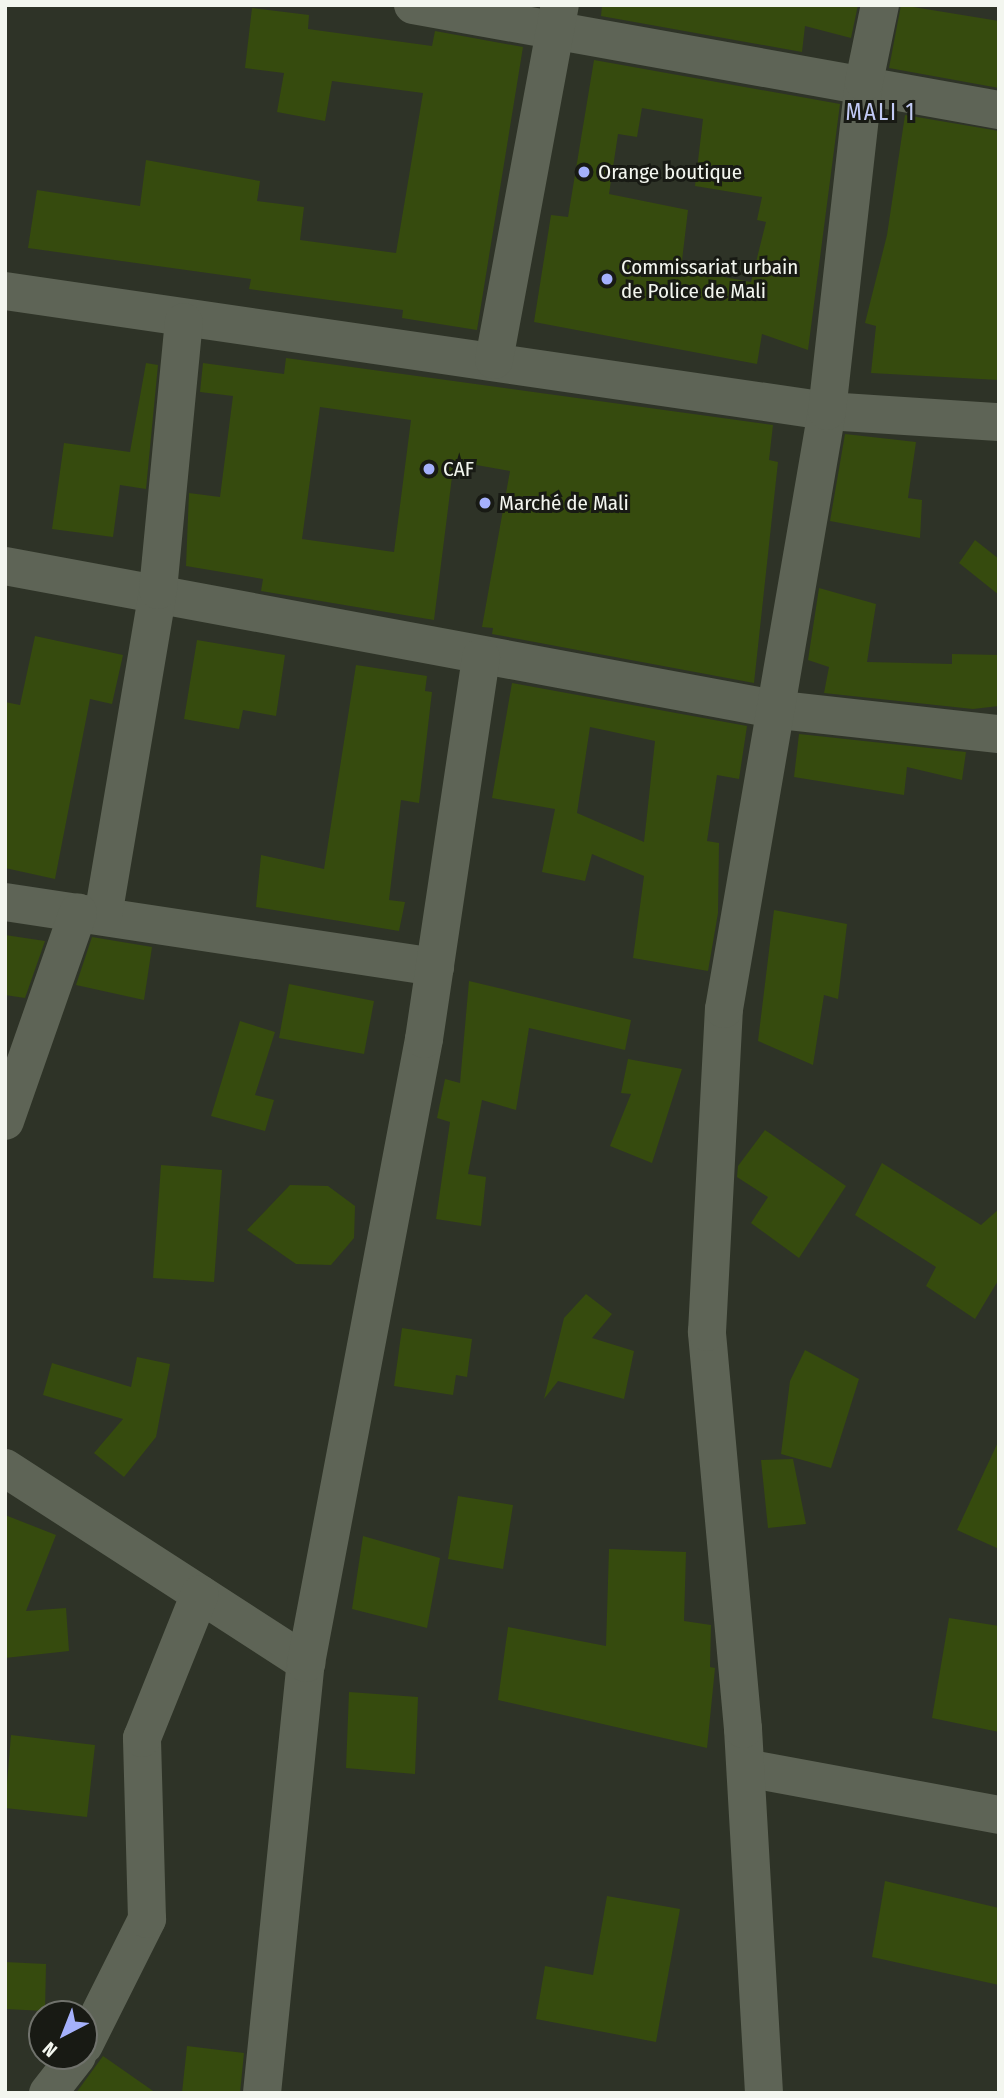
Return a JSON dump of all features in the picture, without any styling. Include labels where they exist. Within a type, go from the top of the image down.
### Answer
[{"type":"street","points":[[413,5],[557,18],[999,110]]},
{"type":"street","points":[[764,2093],[746,1769],[707,1332],[724,1009],[780,710],[827,411],[864,82],[880,5]]},
{"type":"street","points":[[494,360],[557,18]]},
{"type":"street","points":[[5,291],[184,322],[494,360],[827,411],[999,422]]},
{"type":"street","points":[[5,1121],[90,914],[159,590],[184,322]]},
{"type":"street","points":[[5,566],[159,590],[481,657],[780,710],[999,734]]},
{"type":"street","points":[[262,2093],[306,1663],[435,967],[481,657]]},
{"type":"street","points":[[5,902],[435,967]]},
{"type":"street","points":[[5,1468],[306,1663]]},
{"type":"street","points":[[98,2017],[147,1919],[142,1738],[200,1594]]},
{"type":"street","points":[[746,1769],[999,1815]]},
{"type":"street","points":[[48,2093],[66,2070]]},
{"type":"building","points":[[602,5],[858,5],[851,38],[805,26],[802,52],[601,16]]},
{"type":"building","points":[[901,5],[999,21],[999,88],[889,68]]},
{"type":"building","points":[[252,8],[309,15],[308,29],[432,46],[435,31],[523,47],[477,330],[402,318],[403,310],[249,289],[251,279],[28,248],[37,190],[140,206],[146,160],[260,181],[257,201],[304,207],[300,240],[396,253],[423,93],[332,81],[325,121],[277,112],[284,73],[245,68]]},
{"type":"building","points":[[594,60],[840,104],[808,350],[762,334],[757,364],[534,322],[551,215],[568,217]],"holes":[[[642,108],[703,119],[695,186],[762,197],[757,220],[766,222],[751,282],[681,269],[688,210],[609,194],[618,134],[637,137]]]},
{"type":"building","points":[[905,115],[999,131],[999,380],[871,373],[876,326],[865,323],[887,235]]},
{"type":"building","name":"Marché de Mali","points":[[286,358],[773,425],[769,460],[778,462],[754,683],[492,634],[493,628],[482,627],[510,471],[454,461],[434,620],[261,591],[263,579],[186,566],[189,493],[220,497],[233,396],[200,392],[203,363],[284,374]],"holes":[[[320,407],[411,420],[394,552],[302,539]]]},
{"type":"building","points":[[146,363],[158,365],[146,489],[120,485],[113,537],[52,529],[64,443],[130,452]]},
{"type":"building","points":[[845,434],[916,442],[908,498],[922,500],[920,538],[830,521]]},
{"type":"building","points":[[975,540],[999,559],[999,595],[959,563]]},
{"type":"building","points":[[819,588],[876,604],[867,662],[952,664],[952,654],[999,655],[999,706],[973,709],[824,693],[829,667],[808,660]]},
{"type":"building","points":[[35,636],[123,655],[112,704],[90,699],[55,879],[5,868],[5,702],[20,705]]},
{"type":"building","points":[[197,640],[285,655],[276,716],[243,710],[239,729],[184,719]]},
{"type":"building","points":[[356,665],[427,676],[425,691],[432,692],[419,803],[401,800],[389,900],[405,902],[399,931],[256,907],[261,855],[324,869]]},
{"type":"building","points":[[512,683],[747,726],[739,779],[717,775],[707,841],[719,843],[718,913],[708,971],[633,958],[644,876],[592,854],[585,881],[542,872],[555,809],[492,798]],"holes":[[[590,727],[655,741],[644,842],[577,813]]]},
{"type":"building","points":[[799,734],[966,752],[962,780],[907,767],[904,795],[794,777]]},
{"type":"building","points":[[774,910],[847,924],[838,999],[824,995],[813,1065],[758,1041]]},
{"type":"building","points":[[5,935],[45,941],[25,998],[5,995]]},
{"type":"building","points":[[92,937],[152,947],[144,1000],[76,985]]},
{"type":"building","points":[[469,981],[631,1020],[625,1050],[529,1028],[516,1110],[482,1100],[468,1174],[486,1177],[481,1226],[436,1219],[450,1122],[437,1118],[445,1079],[460,1083]]},
{"type":"building","points":[[289,984],[374,1001],[364,1054],[279,1038]]},
{"type":"building","points":[[240,1021],[275,1032],[255,1095],[274,1100],[265,1131],[211,1116]]},
{"type":"building","points":[[628,1059],[682,1069],[652,1163],[610,1146],[631,1094],[621,1093]]},
{"type":"building","points":[[765,1130],[846,1186],[799,1258],[751,1223],[768,1197],[737,1177],[738,1166]]},
{"type":"building","points":[[882,1163],[981,1225],[999,1209],[999,1279],[975,1319],[926,1286],[936,1267],[855,1215]]},
{"type":"building","points":[[161,1165],[222,1170],[214,1282],[153,1278]]},
{"type":"building","points":[[290,1185],[328,1186],[355,1206],[354,1238],[331,1265],[296,1264],[247,1230]]},
{"type":"building","points":[[586,1294],[612,1314],[592,1338],[634,1351],[624,1399],[558,1381],[544,1399],[564,1318]]},
{"type":"building","points":[[402,1328],[472,1339],[467,1377],[456,1375],[453,1395],[394,1386]]},
{"type":"building","points":[[805,1350],[859,1379],[831,1468],[781,1454],[790,1381]]},
{"type":"building","points":[[137,1357],[170,1364],[156,1437],[124,1477],[94,1453],[123,1419],[43,1395],[52,1363],[131,1387]]},
{"type":"building","points":[[999,1440],[999,1549],[957,1530]]},
{"type":"building","points":[[793,1459],[806,1524],[768,1528],[761,1460]]},
{"type":"building","points":[[458,1496],[513,1505],[503,1569],[448,1559]]},
{"type":"building","points":[[5,1515],[56,1535],[26,1611],[66,1608],[69,1651],[5,1658]]},
{"type":"building","points":[[363,1536],[440,1558],[427,1628],[352,1609]]},
{"type":"building","points":[[609,1549],[686,1552],[684,1621],[711,1625],[710,1667],[715,1668],[707,1748],[498,1700],[508,1627],[606,1646]]},
{"type":"building","points":[[949,1618],[999,1626],[999,1732],[932,1718]]},
{"type":"building","points":[[349,1692],[418,1697],[415,1774],[346,1768]]},
{"type":"building","points":[[11,1735],[95,1745],[87,1817],[5,1808]]},
{"type":"building","points":[[885,1881],[999,1908],[999,1985],[872,1957]]},
{"type":"building","points":[[607,1896],[680,1909],[656,2042],[536,2019],[545,1966],[593,1975]]},
{"type":"building","points":[[5,1962],[46,1964],[45,2000],[28,2000],[28,2010],[5,2009]]},
{"type":"building","points":[[187,2046],[244,2053],[240,2093],[182,2093]]},
{"type":"building","points":[[103,2056],[156,2093],[76,2093],[93,2070],[98,2070],[98,2063]]},
{"type":"place","name":"Orange boutique","points":[[584,172]]},
{"type":"place","name":"Commissariat urbain de Police de Mali","points":[[607,279]]},
{"type":"place","name":"CAF","points":[[429,469]]},
{"type":"place","name":"Marché de Mali","points":[[485,503]]},
{"type":"district","name":"MALI 1","points":[[881,112]]}]
